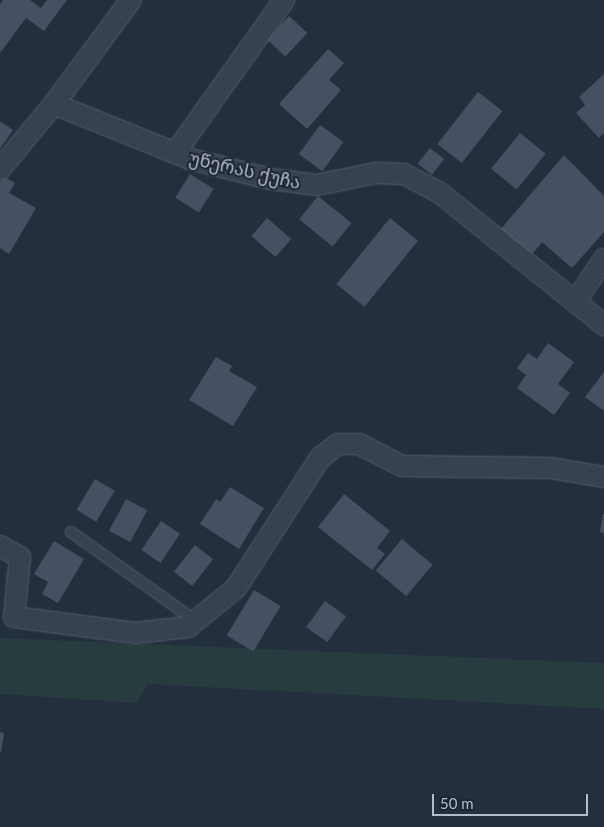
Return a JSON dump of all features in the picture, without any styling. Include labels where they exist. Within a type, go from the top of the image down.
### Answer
[{"type":"street","points":[[0,169],[54,104],[131,0]]},
{"type":"street","points":[[176,153],[284,0]]},
{"type":"street","name":"უწერას ქუჩა","points":[[54,104],[176,153],[270,179],[316,185],[376,173],[404,174],[440,193],[604,325]]},
{"type":"street","points":[[575,302],[604,259]]},
{"type":"street","points":[[0,546],[20,556],[14,617],[135,633],[188,627],[236,588],[320,458],[338,444],[359,444],[402,466],[551,468],[604,477]]},
{"type":"lane","points":[[71,532],[196,621]]},
{"type":"green space","points":[[0,638],[604,663],[604,709],[148,684],[137,703],[0,694]]},
{"type":"building","points":[[3,0],[30,0],[41,8],[47,0],[67,0],[44,31],[26,18],[0,53],[0,4]]},
{"type":"building","points":[[289,16],[307,33],[285,56],[267,39]]},
{"type":"building","points":[[328,49],[344,63],[329,80],[341,90],[307,129],[279,104]]},
{"type":"building","points":[[604,74],[604,133],[599,138],[576,113],[585,105],[579,97]]},
{"type":"building","points":[[478,92],[502,111],[462,163],[437,144]]},
{"type":"building","points":[[0,121],[13,130],[0,149]]},
{"type":"building","points":[[320,125],[343,142],[322,171],[299,154]]},
{"type":"building","points":[[520,133],[546,154],[517,190],[491,169]]},
{"type":"building","points":[[430,148],[444,159],[432,175],[418,164]]},
{"type":"building","points":[[564,155],[604,196],[604,232],[572,268],[542,242],[529,258],[499,231]]},
{"type":"building","points":[[190,174],[214,189],[199,213],[175,198]]},
{"type":"building","points":[[3,176],[15,183],[9,193],[36,208],[9,254],[0,248],[0,182]]},
{"type":"building","points":[[318,196],[351,223],[333,246],[299,219]]},
{"type":"building","points":[[267,218],[291,239],[275,257],[251,236]]},
{"type":"building","points":[[390,218],[418,241],[364,307],[337,284]]},
{"type":"building","points":[[548,343],[574,362],[558,384],[570,393],[554,415],[517,388],[526,375],[517,368],[528,353],[537,359]]},
{"type":"building","points":[[216,357],[232,366],[229,371],[257,387],[233,426],[189,400]]},
{"type":"building","points":[[604,372],[604,411],[585,397]]},
{"type":"building","points":[[95,479],[115,491],[96,522],[76,510]]},
{"type":"building","points":[[230,487],[264,508],[239,549],[200,524],[216,499],[220,502]]},
{"type":"building","points":[[344,494],[390,531],[377,548],[385,554],[372,570],[318,527]]},
{"type":"building","points":[[126,499],[147,510],[130,542],[109,531]]},
{"type":"building","points":[[604,514],[604,533],[600,532]]},
{"type":"building","points":[[161,521],[180,534],[160,563],[141,550]]},
{"type":"building","points":[[402,539],[433,565],[406,596],[376,570]]},
{"type":"building","points":[[54,541],[84,559],[58,603],[42,594],[48,582],[34,574]]},
{"type":"building","points":[[195,545],[213,559],[192,586],[174,572]]},
{"type":"building","points":[[254,590],[281,606],[253,651],[227,635]]},
{"type":"building","points":[[325,601],[346,616],[327,642],[306,627]]},
{"type":"building","points":[[0,732],[4,733],[1,753],[0,752]]}]
